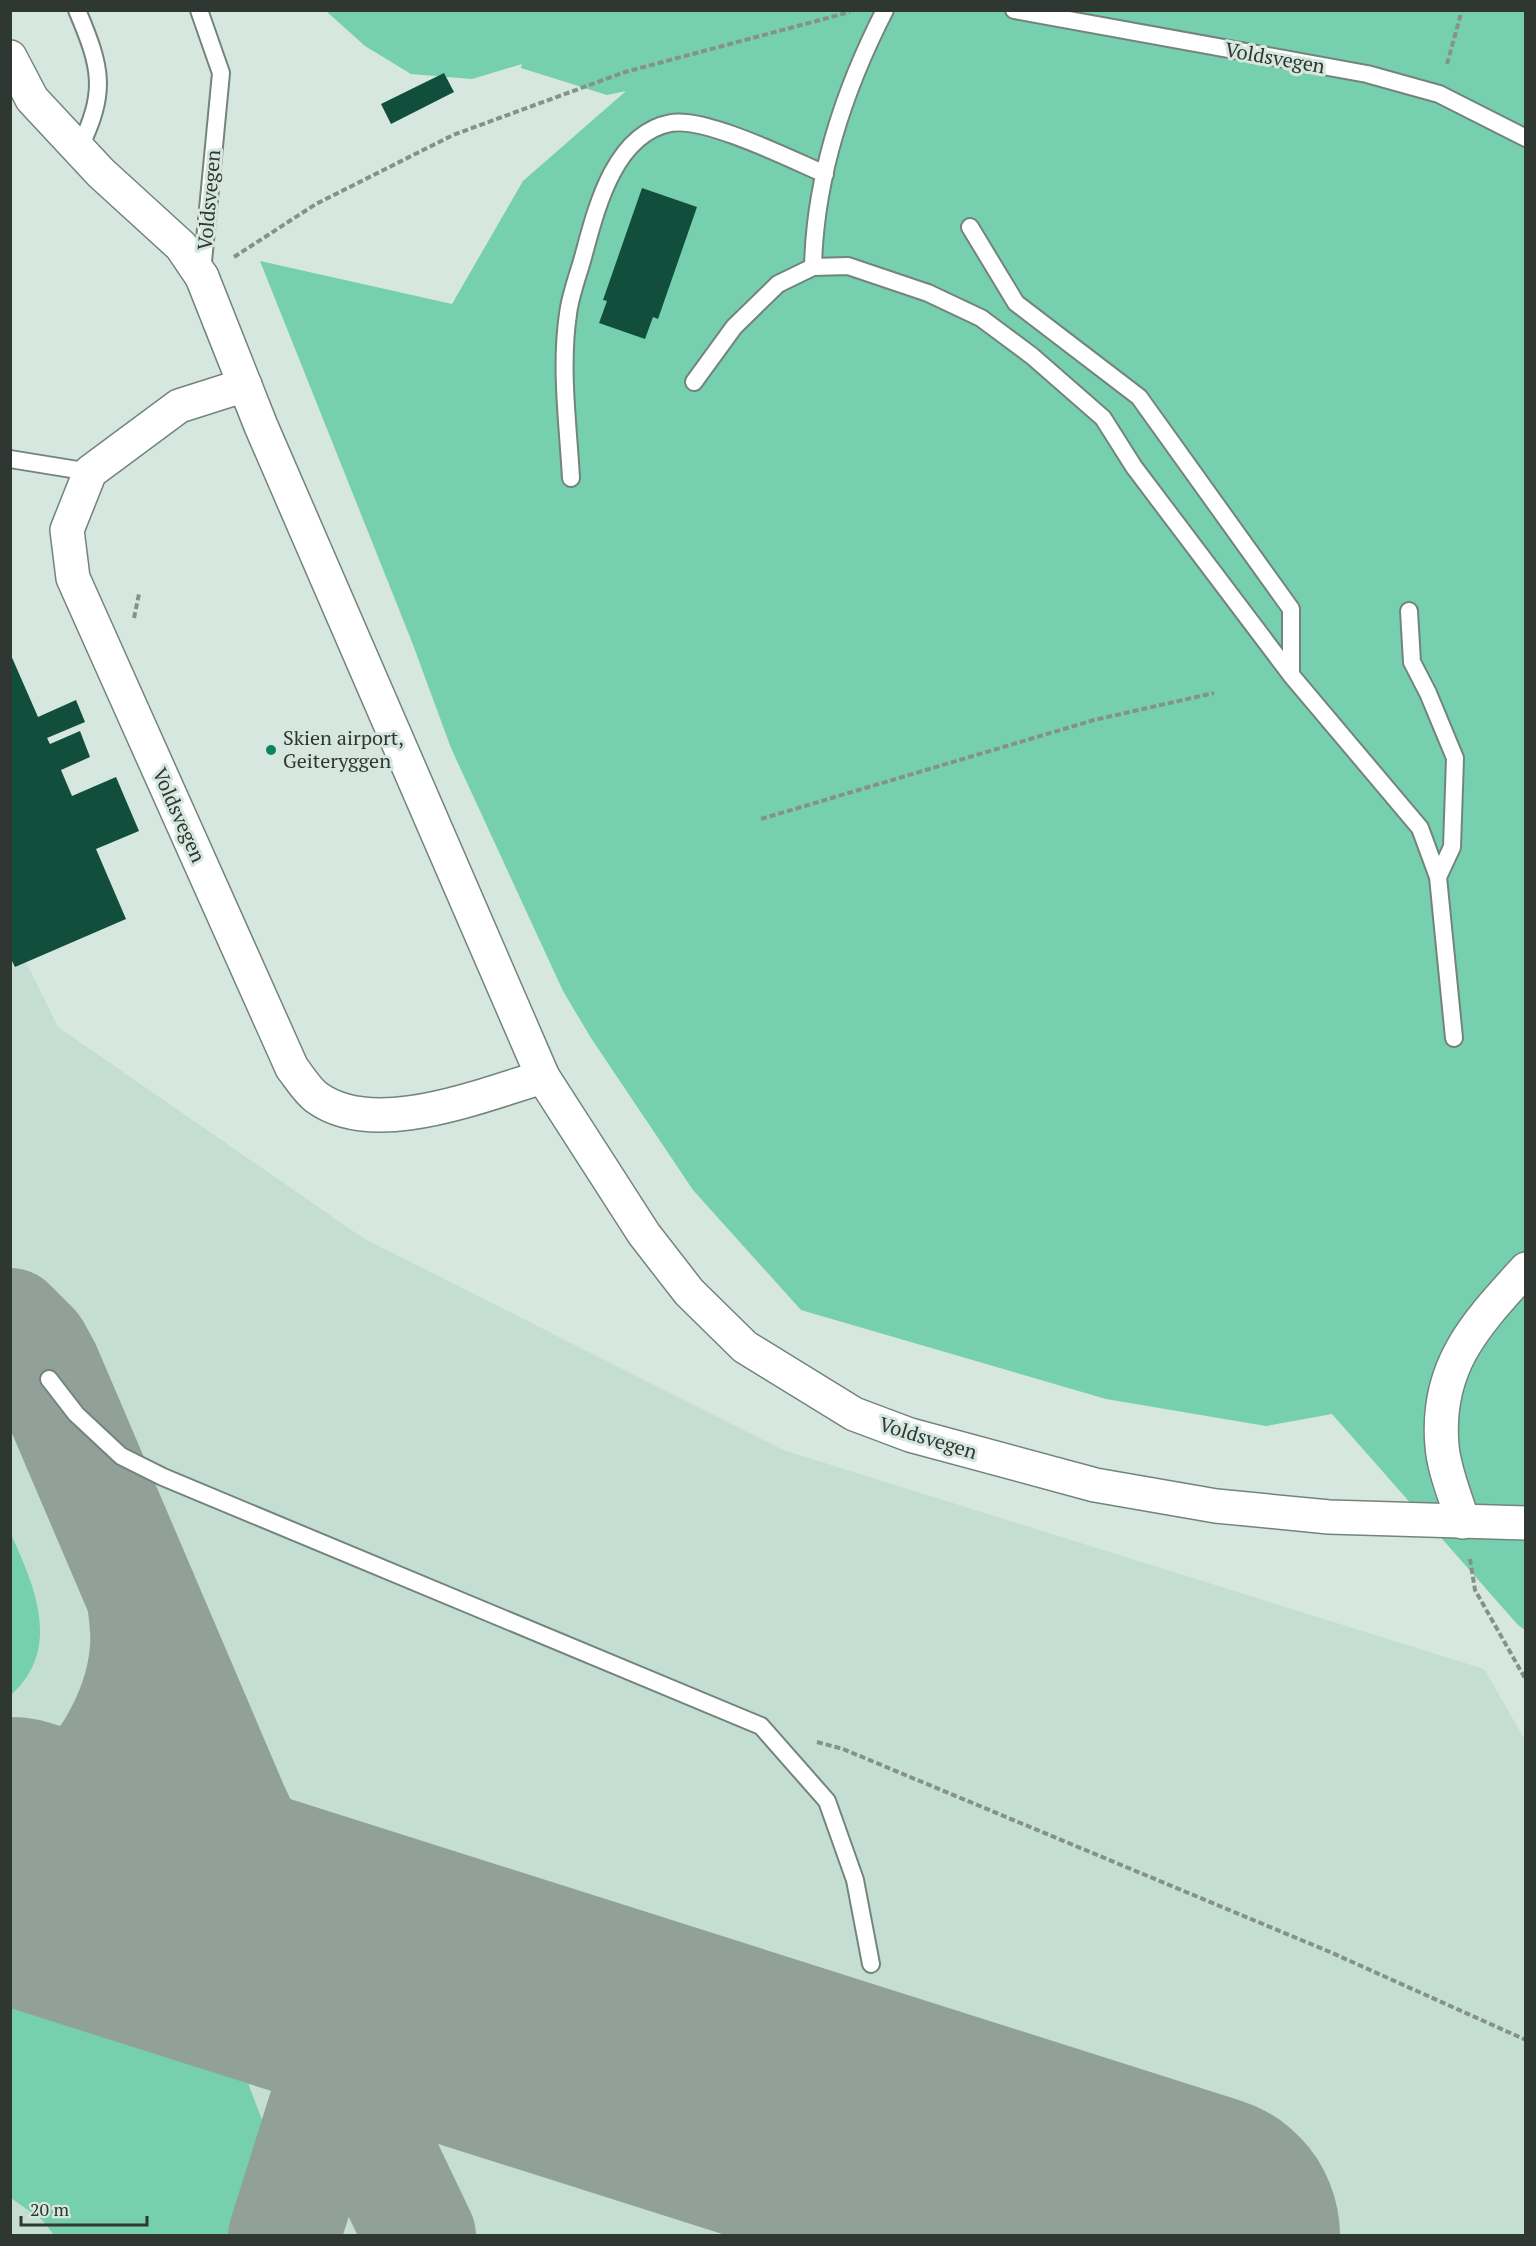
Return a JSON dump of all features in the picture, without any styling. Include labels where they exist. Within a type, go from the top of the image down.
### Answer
[{"type":"street","points":[[10,57],[32,99],[79,149],[181,246],[202,278]]},
{"type":"street","name":"Voldsvegen","points":[[202,278],[245,386],[390,726],[543,1077],[644,1234],[689,1292],[745,1347],[854,1414],[910,1435],[1008,1463],[1128,1490],[1216,1506],[1306,1514],[1526,1523]]},
{"type":"street","points":[[90,472],[179,406],[245,386]]},
{"type":"street","name":"Voldsvegen","points":[[90,472],[67,530],[73,578],[292,1068],[315,1096],[345,1110],[380,1117],[445,1105],[543,1077]]},
{"type":"street","points":[[1463,1522],[1442,1447],[1444,1392],[1457,1355],[1471,1331],[1526,1269]]},
{"type":"lane","points":[[77,10],[93,47],[99,76],[95,116],[79,149]]},
{"type":"lane","name":"Voldsvegen","points":[[199,10],[221,73],[202,278]]},
{"type":"lane","points":[[813,267],[813,230],[837,120],[863,53],[885,10]]},
{"type":"lane","name":"Voldsvegen","points":[[1014,10],[1367,74],[1439,94],[1526,138]]},
{"type":"lane","points":[[572,478],[565,389],[568,314],[599,197],[615,166],[650,130],[672,123],[696,124],[825,174]]},
{"type":"lane","points":[[970,227],[1016,303],[1139,397],[1291,609],[1291,675]]},
{"type":"lane","points":[[694,382],[741,320],[778,284],[813,267],[848,266],[928,293],[981,318],[1032,356],[1103,418],[1134,467],[1291,675],[1420,828],[1438,877],[1452,989],[1454,1038]]},
{"type":"lane","points":[[10,459],[90,472]]},
{"type":"lane","points":[[1409,610],[1412,662],[1428,693],[1455,758],[1452,848],[1438,877]]},
{"type":"lane","points":[[49,1379],[76,1414],[102,1439],[121,1456],[142,1467],[761,1726],[827,1801],[855,1880],[871,1964]]},
{"type":"path","points":[[202,278],[316,204],[453,135],[625,72],[857,10]]},
{"type":"path","points":[[1439,94],[1461,10]]},
{"type":"path","points":[[761,819],[1094,720],[1214,693]]},
{"type":"path","points":[[1463,1522],[1476,1590],[1526,1680]]},
{"type":"path","points":[[761,1726],[843,1749],[1341,1957],[1526,2040]]},
{"type":"shaded area","points":[[11,921],[26,962],[58,1027],[363,1238],[783,1450],[1484,1669],[1525,1740],[1525,2235],[11,2235]]},
{"type":"green space","points":[[326,11],[1525,11],[1525,1630],[1518,1625],[1332,1414],[1266,1426],[1106,1399],[801,1310],[693,1190],[591,1038],[563,991],[451,748],[412,642],[260,261],[452,304],[523,181],[626,91],[607,95],[521,68],[522,64],[472,79],[411,74],[365,46]]},
{"type":"green space","points":[[10,1532],[35,1594],[40,1637],[36,1657],[27,1677],[11,1695]]},
{"type":"green space","points":[[13,1986],[18,2004],[74,2027],[226,2049],[249,2055],[249,2086],[266,2130],[271,2172],[251,2235],[54,2235],[42,2220],[11,2198],[10,1990]]},
{"type":"building","points":[[444,73],[454,92],[391,124],[381,104]]},
{"type":"building","points":[[642,188],[697,207],[658,319],[653,317],[645,339],[599,323],[607,301],[603,300]]},
{"type":"building","points":[[10,653],[38,717],[76,700],[85,722],[47,738],[50,744],[80,731],[90,757],[61,770],[72,796],[116,777],[139,831],[96,849],[126,919],[15,967],[10,957]]},
{"type":"taxiway","points":[[10,1324],[34,1348],[45,1368],[234,1811],[265,1875],[339,2002],[344,2036],[340,2058],[364,2119],[420,2236]]},
{"type":"taxiway","points":[[10,1836],[40,1823],[61,1809],[80,1791],[97,1771],[125,1725],[135,1700],[146,1649],[142,1595]]},
{"type":"taxiway","points":[[284,2236],[340,2058],[363,2027],[385,2010],[412,2002],[449,1998]]},
{"type":"runway","points":[[10,1859],[1198,2236]]},
{"type":"place","name":"Skien airport, Geiteryggen","points":[[271,750]]}]
